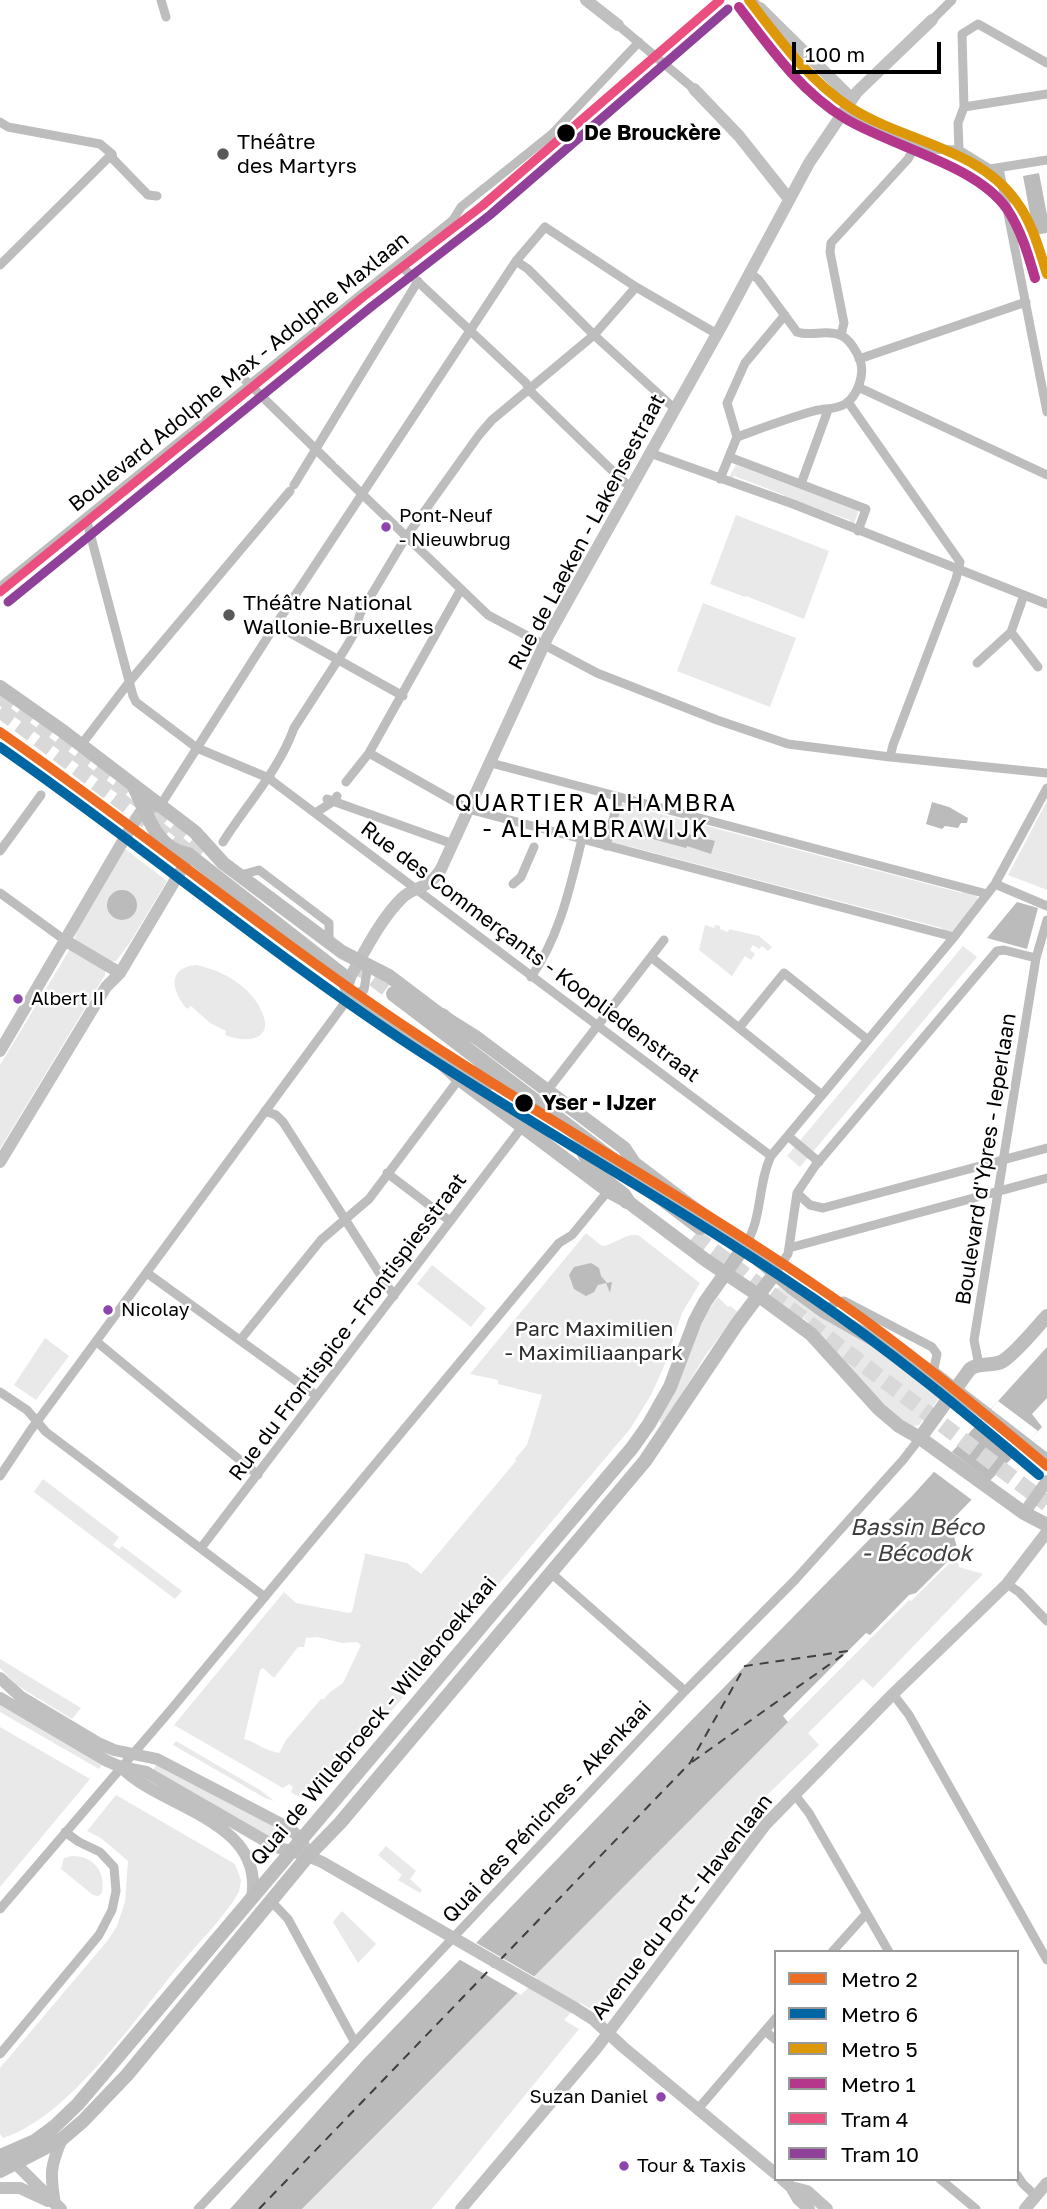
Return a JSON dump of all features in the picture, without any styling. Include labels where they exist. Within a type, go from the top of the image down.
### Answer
[{"type":"highway","points":[[391,998],[497,1080],[585,1154],[697,1232],[579,1136],[497,1080],[432,1054]]},
{"type":"highway","points":[[442,1016],[495,1065],[497,1080]]},
{"type":"highway","points":[[579,1136],[634,1163]]},
{"type":"highway","points":[[585,1154],[600,1177],[627,1201]]},
{"type":"main road","points":[[0,687],[195,832],[223,863],[330,942],[389,976],[442,1016],[477,1038],[624,1148],[634,1163],[825,1312],[933,1373],[1047,1461]]},
{"type":"main road","points":[[133,786],[142,810],[162,839],[176,850],[188,854],[343,975],[349,988],[459,1079],[608,1191],[627,1201],[811,1334],[890,1419],[1024,1513],[1047,1525]]},
{"type":"main road","points":[[188,854],[197,844],[195,832]]},
{"type":"main road","name":"Quai de Willebroeck - Willebroekkaai","points":[[2,2153],[35,2141],[78,2104],[632,1448],[670,1387],[695,1321],[744,1247]]},
{"type":"main road","name":"Quai de Willebroeck - Willebroekkaai","points":[[0,2171],[62,2139],[127,2075],[308,1856],[340,1824],[645,1461],[775,1273]]},
{"type":"main road","points":[[920,1438],[970,1369],[1005,1359],[1047,1316]]},
{"type":"main road","points":[[632,1448],[645,1461]]},
{"type":"street","points":[[161,0],[166,17]]},
{"type":"street","points":[[586,0],[694,89],[739,136],[789,199]]},
{"type":"street","points":[[932,20],[952,0]]},
{"type":"street","points":[[756,4],[852,99]]},
{"type":"street","name":"Rue de Laeken - Lakensestraat","points":[[349,988],[364,964],[369,943],[402,898],[425,886],[437,875],[544,644],[817,150],[863,86],[932,20]]},
{"type":"street","points":[[960,150],[958,123],[964,107],[960,40],[966,30],[978,23],[1047,63]]},
{"type":"street","name":"Boulevard Adolphe Max - Adolphe Maxlaan","points":[[0,587],[453,220],[461,207],[552,134],[639,42]]},
{"type":"street","points":[[964,107],[1047,94]]},
{"type":"street","points":[[845,111],[862,117],[898,141],[915,148],[960,150],[990,169],[1047,160]]},
{"type":"street","points":[[0,122],[8,127],[100,144],[148,195],[157,196]]},
{"type":"street","points":[[841,335],[844,323],[831,243],[915,148]]},
{"type":"street","points":[[0,265],[112,154]]},
{"type":"street","points":[[999,168],[1047,412]]},
{"type":"street","points":[[0,1051],[142,810],[160,806],[516,261],[545,227],[636,287],[717,334]]},
{"type":"street","points":[[516,261],[528,269],[594,335],[675,409]]},
{"type":"street","points":[[400,264],[632,487]]},
{"type":"street","points":[[737,437],[848,402],[858,387],[861,373],[859,359],[841,335],[797,332],[758,279],[750,273]]},
{"type":"street","points":[[81,745],[130,681],[292,488],[418,281]]},
{"type":"street","points":[[223,842],[272,779],[294,728],[355,632],[360,614],[406,537],[479,436],[492,420],[594,335],[636,287]]},
{"type":"street","points":[[859,359],[1026,302]]},
{"type":"street","points":[[720,479],[737,437],[727,403],[746,363],[785,315]]},
{"type":"street","points":[[241,376],[488,615],[597,673],[796,746],[1047,773]]},
{"type":"street","points":[[858,387],[1047,475]]},
{"type":"street","points":[[848,402],[960,562],[890,757]]},
{"type":"street","points":[[801,484],[828,410]]},
{"type":"street","points":[[650,453],[793,504],[1047,604]]},
{"type":"street","points":[[729,457],[866,509],[858,531]]},
{"type":"street","name":"Rue des Commerçants - Koopliedenstraat","points":[[86,518],[136,702],[197,748],[272,779],[771,1156]]},
{"type":"street","points":[[346,782],[369,753],[403,696],[461,589]]},
{"type":"street","points":[[977,663],[1011,632],[1024,595]]},
{"type":"street","points":[[276,625],[403,696]]},
{"type":"street","points":[[1011,632],[1038,667]]},
{"type":"street","points":[[369,753],[468,809],[537,837],[582,839],[954,937]]},
{"type":"street","points":[[491,763],[987,894]]},
{"type":"street","points":[[744,1247],[753,1234],[764,1172],[771,1156],[995,884],[1047,788]]},
{"type":"street","points":[[0,850],[41,795]]},
{"type":"street","points":[[606,846],[619,797]]},
{"type":"street","points":[[316,813],[333,799],[453,844]]},
{"type":"street","points":[[513,884],[521,877],[537,837]]},
{"type":"street","points":[[531,977],[558,928],[582,839]]},
{"type":"street","points":[[0,1162],[106,987],[120,973],[186,862],[188,854]]},
{"type":"street","points":[[995,884],[1047,906]]},
{"type":"street","points":[[0,893],[66,941],[120,973]]},
{"type":"street","name":"Boulevard d'Ypres - Ieperlaan","points":[[979,1365],[974,1340],[1036,958],[1047,920]]},
{"type":"street","points":[[548,1091],[664,940]]},
{"type":"street","points":[[775,1273],[786,1259],[789,1248],[797,1192],[819,1162],[997,951],[1004,950],[1036,958]]},
{"type":"street","points":[[651,957],[822,1095]]},
{"type":"street","points":[[0,1476],[265,1111],[349,988],[364,990],[364,964]]},
{"type":"street","points":[[739,1028],[784,973],[868,1040]]},
{"type":"street","points":[[242,1339],[321,1240],[369,1199],[459,1079]]},
{"type":"street","points":[[265,1111],[276,1115],[283,1122],[394,1296]]},
{"type":"street","name":"Rue du Frontispice - Frontispiesstraat","points":[[201,1548],[522,1127]]},
{"type":"street","points":[[788,1136],[819,1162]]},
{"type":"street","points":[[797,1192],[810,1205],[823,1209],[1047,1148]]},
{"type":"street","points":[[387,1174],[450,1221]]},
{"type":"street","points":[[789,1248],[1047,1178]]},
{"type":"street","points":[[0,1909],[265,1597],[559,1243],[572,1235],[608,1191]]},
{"type":"street","points":[[147,1273],[317,1395]]},
{"type":"street","points":[[825,1312],[836,1302],[844,1300],[932,1347],[937,1354],[933,1373]]},
{"type":"street","points":[[97,1342],[258,1475]]},
{"type":"street","points":[[0,1392],[27,1410],[46,1433],[265,1597]]},
{"type":"street","name":"Quai des Péniches - Akenkaai","points":[[198,2209],[685,1691],[794,1580],[920,1438]]},
{"type":"street","points":[[1024,1513],[1047,1481]]},
{"type":"street","name":"Avenue du Port - Havenlaan","points":[[461,2209],[608,2033],[766,1824],[893,1694],[1007,1584],[1047,1532]]},
{"type":"street","points":[[551,1573],[685,1691]]},
{"type":"street","points":[[1007,1584],[1019,1592],[1047,1621]]},
{"type":"street","points":[[0,1678],[21,1697],[98,1743],[114,1750],[157,1759],[289,1828],[302,1840],[308,1856]]},
{"type":"street","points":[[893,1694],[909,1715],[1047,1960]]},
{"type":"street","points":[[0,1698],[107,1761],[146,1772],[267,1843],[290,1853],[308,1856],[575,2008],[594,2020],[774,2172]]},
{"type":"street","points":[[121,1767],[129,1775],[211,1821],[229,1835],[250,1866],[254,1884],[252,1898]]},
{"type":"street","points":[[795,1795],[809,1813],[888,1950]]},
{"type":"street","points":[[0,2053],[100,1935],[112,1910],[116,1891],[114,1867],[100,1852],[65,1832]]},
{"type":"street","points":[[271,1902],[288,1919],[354,2041]]},
{"type":"street","points":[[834,1950],[866,1914]]},
{"type":"street","points":[[698,2109],[774,2020]]},
{"type":"street","points":[[765,2031],[774,2038]]},
{"type":"street","points":[[58,2207],[51,2183],[52,2162],[62,2139]]},
{"type":"street","points":[[2,2153],[18,2163],[58,2207]]},
{"type":"street","points":[[1019,2178],[1036,2196]]},
{"type":"street","points":[[942,2181],[976,2209]]},
{"type":"street","points":[[787,2183],[809,2209]]},
{"type":"street","points":[[787,2183],[807,2191],[827,2209]]},
{"type":"street","points":[[1025,2209],[1047,2183]]},
{"type":"street","points":[[0,2188],[20,2188],[58,2207]]},
{"type":"green space","points":[[736,465],[857,510],[854,524],[850,523],[850,520],[734,476],[733,479],[729,477]]},
{"type":"green space","points":[[736,515],[829,551],[804,619],[710,584]]},
{"type":"green space","points":[[703,603],[796,638],[770,707],[677,671]]},
{"type":"green space","points":[[1047,801],[1047,890],[1008,875]]},
{"type":"green space","points":[[625,803],[962,893],[963,890],[977,896],[978,901],[953,933],[628,846],[627,848],[612,843],[611,840],[620,805]]},
{"type":"green space","points":[[124,848],[167,881],[129,944],[116,961],[111,962],[76,941],[75,937],[80,922]]},
{"type":"green space","points":[[705,925],[714,928],[715,925],[720,926],[720,929],[728,932],[729,929],[759,936],[772,947],[768,951],[762,946],[759,949],[753,945],[750,950],[755,954],[751,960],[745,956],[732,976],[699,950]]},
{"type":"green space","points":[[963,946],[977,957],[800,1167],[787,1156]]},
{"type":"green space","points":[[70,949],[105,970],[105,975],[0,1149],[0,1065]]},
{"type":"green space","points":[[196,965],[225,975],[251,994],[265,1022],[261,1035],[248,1039],[233,1038],[225,1035],[226,1031],[210,1023],[191,1006],[187,1009],[175,988],[176,976],[186,967]]},
{"type":"green space","name":"Parc Maximilien - Maximiliaanpark","points":[[586,1233],[602,1246],[638,1235],[700,1283],[682,1313],[665,1364],[651,1395],[630,1429],[318,1798],[297,1796],[291,1792],[293,1787],[289,1784],[283,1788],[174,1725],[284,1592],[296,1603],[349,1613],[352,1612],[365,1555],[363,1553],[407,1563],[421,1574],[527,1445],[542,1395],[470,1374]],"holes":[[[317,1637],[342,1643],[357,1642],[361,1645],[343,1683],[321,1699],[286,1740],[279,1753],[244,1739],[260,1670],[263,1668],[274,1678],[298,1647],[304,1647],[306,1638]]]},
{"type":"green space","points":[[432,1265],[486,1308],[471,1327],[417,1284]]},
{"type":"green space","points":[[779,1287],[925,1373],[943,1388],[941,1396],[919,1425],[910,1427],[896,1415],[806,1325],[808,1322],[803,1318],[805,1315],[798,1319],[772,1296],[773,1290]]},
{"type":"green space","points":[[718,1297],[738,1312],[705,1356],[663,1424],[660,1423],[660,1417],[703,1318]]},
{"type":"green space","points":[[45,1338],[69,1356],[36,1400],[14,1385]]},
{"type":"green space","points":[[43,1479],[119,1537],[113,1545],[119,1549],[122,1546],[182,1591],[175,1599],[34,1492]]},
{"type":"green space","points":[[956,1557],[959,1567],[983,1574],[873,1688],[863,1679],[808,1733],[819,1745],[766,1796],[595,2011],[580,2003],[564,2020],[579,2029],[432,2209],[302,2209],[909,1600]]},
{"type":"green space","points":[[0,1659],[81,1708],[72,1719],[18,1686],[0,1668]]},
{"type":"green space","points":[[0,1705],[102,1764],[99,1769],[0,1712]]},
{"type":"green space","points":[[0,1727],[90,1779],[0,1887]]},
{"type":"green space","points":[[176,1741],[260,1790],[274,1801],[173,1745]]},
{"type":"green space","points":[[157,1764],[271,1825],[283,1836],[277,1843],[152,1771]]},
{"type":"green space","points":[[116,1795],[235,1864],[241,1880],[239,1892],[121,2039],[76,2089],[28,2127],[3,2138],[0,2134],[0,2068],[108,1940],[117,1926],[125,1902],[128,1861],[101,1838],[87,1831]]},
{"type":"green space","points":[[386,1846],[416,1871],[410,1879],[422,1890],[420,1893],[398,1880],[402,1875],[378,1855]]},
{"type":"green space","points":[[72,1856],[87,1859],[97,1867],[103,1885],[102,1893],[98,1896],[93,1895],[61,1869],[64,1858]]},
{"type":"green space","points":[[342,1911],[376,1944],[358,1963],[333,1922]]},
{"type":"water","points":[[1039,173],[1047,215],[1047,233],[1034,235],[1023,176]]},
{"type":"water","points":[[932,802],[949,807],[968,818],[967,823],[961,823],[958,828],[945,826],[942,829],[926,824]]},
{"type":"water","points":[[637,821],[715,841],[711,854],[634,834]]},
{"type":"water","points":[[122,890],[133,894],[137,905],[133,916],[122,920],[111,916],[107,905],[111,894]]},
{"type":"water","points":[[1017,902],[1038,908],[1027,949],[987,938]]},
{"type":"water","points":[[591,1263],[599,1268],[607,1283],[612,1282],[610,1293],[606,1283],[598,1285],[594,1292],[586,1296],[574,1289],[569,1275],[574,1267]]},
{"type":"water","name":"Bassin Béco - Bécodok","points":[[1047,1347],[1047,1398],[1032,1414],[1042,1427],[950,1522],[958,1551],[870,1635],[866,1633],[783,1716],[788,1722],[302,2209],[230,2209],[363,2060],[913,1495]]},
{"type":"pier","points":[[998,1401],[1038,1431],[1019,1451],[981,1421]]},
{"type":"pier","points":[[952,1452],[990,1481],[972,1500],[933,1471]]},
{"type":"pier","points":[[473,1941],[537,1978],[521,1995],[457,1958]]},
{"type":"ferry route","points":[[500,1960],[690,1763],[745,1666],[848,1651]]},
{"type":"ferry route","points":[[692,1762],[847,1652]]},
{"type":"ferry route","points":[[259,2209],[493,1966]]},
{"type":"tunnel","points":[[0,696],[206,850]]},
{"type":"tunnel","points":[[0,710],[191,854]]},
{"type":"tunnel","points":[[355,964],[394,994]]},
{"type":"tunnel","points":[[694,1236],[1047,1504]]},
{"type":"metro line","name":"5","points":[[749,0],[796,58],[822,85],[851,108],[961,157],[1000,183],[1016,201],[1026,218],[1047,274]]},
{"type":"metro line","name":"1","points":[[739,7],[787,68],[830,108],[865,129],[976,180],[993,194],[1007,209],[1016,225],[1035,278]]},
{"type":"metro line","name":"2","points":[[0,732],[363,998],[516,1098],[719,1223],[849,1309],[935,1374],[1047,1466]]},
{"type":"metro line","name":"6","points":[[0,747],[360,1011],[463,1079],[714,1233],[842,1319],[928,1384],[1039,1475]]},
{"type":"tram line","name":"4","points":[[0,592],[363,297],[482,206],[720,0]]},
{"type":"tram line","name":"10","points":[[8,602],[371,307],[490,215],[728,9]]},
{"type":"place","name":"De Brouckère","points":[[566,133]]},
{"type":"place","name":"Théâtre des Martyrs","points":[[223,154]]},
{"type":"place","name":"Pont-Neuf - Nieuwbrug","points":[[386,527]]},
{"type":"place","name":"Théâtre National Wallonie-Bruxelles","points":[[229,615]]},
{"type":"place","name":"Albert II","points":[[18,999]]},
{"type":"place","name":"Yser - IJzer","points":[[524,1103]]},
{"type":"place","name":"Nicolay","points":[[108,1310]]},
{"type":"place","name":"Suzan Daniel","points":[[661,2097]]},
{"type":"place","name":"Tour & Taxis","points":[[624,2166]]},
{"type":"district","name":"QUARTIER ALHAMBRA - ALHAMBRAWIJK","points":[[596,817]]}]
